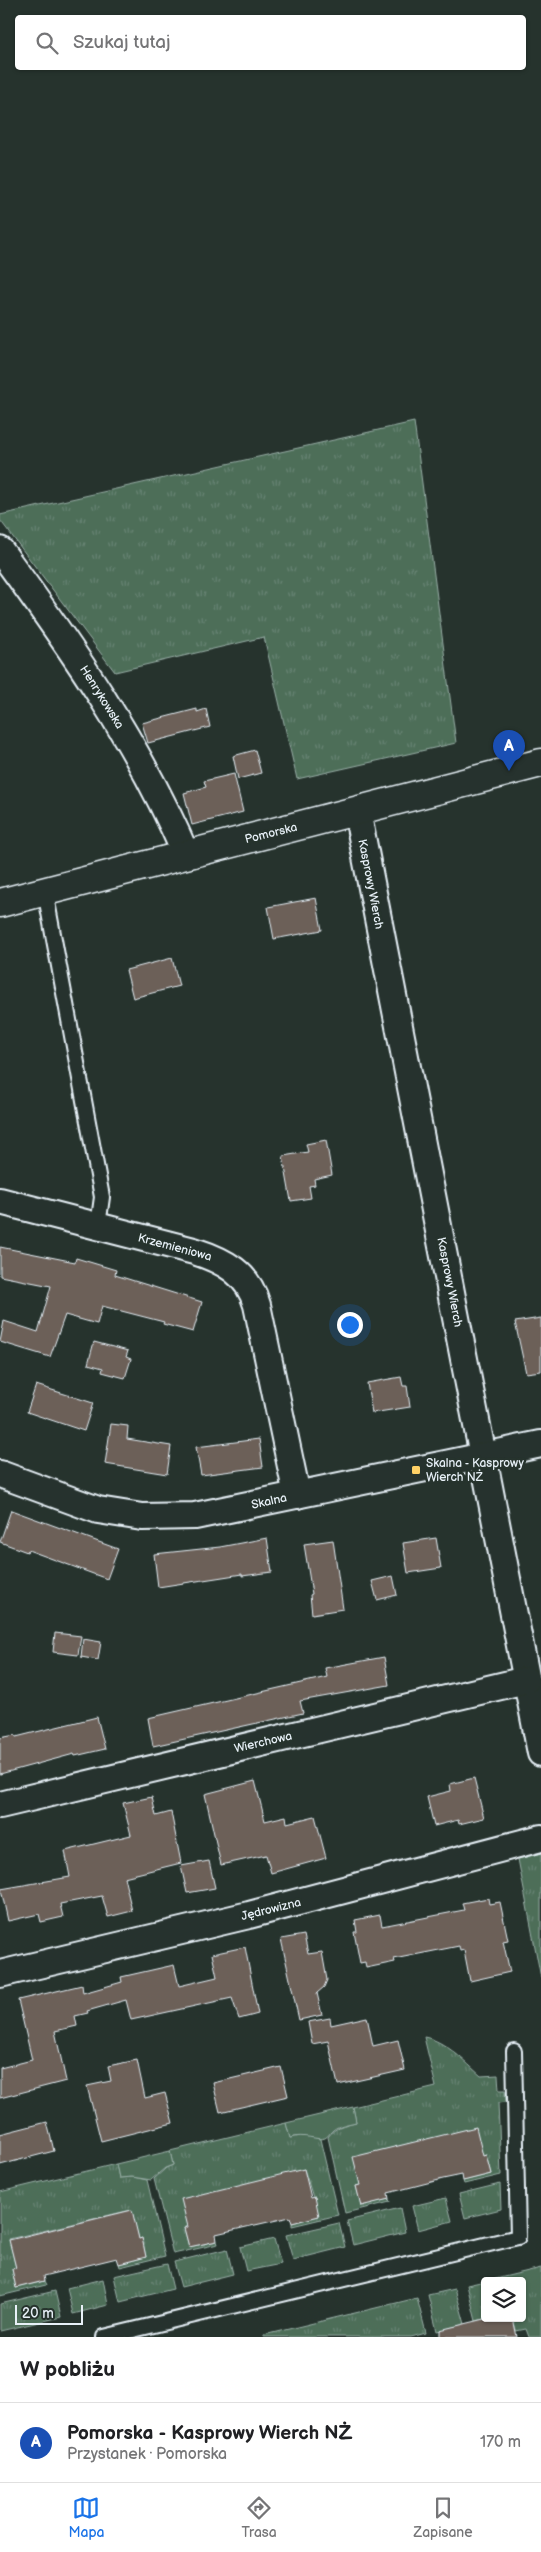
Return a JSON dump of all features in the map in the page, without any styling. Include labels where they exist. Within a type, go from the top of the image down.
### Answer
[{"type":"street","name":"Henrykowska","points":[[0,550],[94,682],[164,805],[186,855]]},
{"type":"street","name":"Pomorska","points":[[0,903],[541,763]]},
{"type":"street","name":"Kasprowy Wierch","points":[[357,811],[541,1753]]},
{"type":"street","name":"Krzemieniowa","points":[[0,1201],[210,1256],[230,1266],[247,1281],[258,1305],[297,1495]]},
{"type":"street","name":"Skalna","points":[[0,1474],[98,1510],[142,1517],[195,1516],[541,1444]]},
{"type":"street","name":"Wierchowa","points":[[0,1805],[526,1680]]},
{"type":"street","name":"Jędrowizna","points":[[0,1974],[258,1912],[541,1838]]},
{"type":"lane","points":[[45,891],[102,1197],[98,1226]]},
{"type":"lane","points":[[104,2337],[518,2237],[514,2051]]},
{"type":"green space","points":[[414,422],[456,743],[297,779],[264,637],[115,672],[0,520],[0,515]]},
{"type":"green space","points":[[541,1853],[541,1978],[518,1859]]},
{"type":"green space","points":[[424,2037],[447,2047],[481,2076],[498,2075],[499,2090],[505,2090],[506,2102],[498,2103],[501,2175],[464,2184],[463,2181],[491,2174],[486,2155],[360,2185],[356,2186],[361,2205],[389,2199],[390,2202],[345,2213],[328,2137],[340,2127],[356,2122],[353,2107],[436,2087]]},
{"type":"green space","points":[[353,2107],[356,2122],[338,2127],[325,2138],[318,2139],[300,2136],[290,2138],[286,2123]]},
{"type":"green space","points":[[286,2123],[290,2138],[306,2135],[320,2139],[338,2215],[292,2226],[292,2223],[319,2216],[304,2169],[184,2228],[189,2247],[217,2241],[218,2244],[173,2254],[154,2179],[166,2168],[173,2165],[170,2151]]},
{"type":"green space","points":[[170,2151],[173,2165],[165,2168],[151,2180],[132,2177],[119,2178],[116,2164]]},
{"type":"green space","points":[[116,2164],[119,2178],[133,2177],[147,2180],[165,2256],[120,2267],[119,2264],[146,2257],[142,2238],[139,2239],[131,2210],[9,2239],[16,2268],[12,2269],[16,2288],[44,2281],[46,2285],[0,2296],[0,2192]]},
{"type":"green space","points":[[500,2184],[501,2209],[465,2218],[459,2194]]},
{"type":"green space","points":[[446,2198],[452,2221],[418,2230],[412,2206]]},
{"type":"green space","points":[[400,2208],[405,2232],[353,2245],[347,2221]]},
{"type":"green space","points":[[339,2223],[345,2247],[293,2260],[286,2235]]},
{"type":"green space","points":[[274,2239],[281,2264],[246,2271],[240,2247]]},
{"type":"green space","points":[[227,2249],[233,2274],[181,2287],[174,2262]]},
{"type":"green space","points":[[167,2264],[173,2289],[120,2302],[114,2276]]},
{"type":"green space","points":[[541,2268],[541,2337],[529,2337],[526,2329],[516,2331],[514,2322],[526,2322],[526,2277],[504,2277]]},
{"type":"green space","points":[[103,2279],[108,2305],[73,2314],[67,2288]]},
{"type":"green space","points":[[481,2282],[481,2320],[476,2321],[467,2285]]},
{"type":"green space","points":[[455,2289],[465,2324],[437,2331],[428,2295]]},
{"type":"green space","points":[[55,2291],[61,2317],[0,2331],[0,2304]]},
{"type":"green space","points":[[417,2298],[426,2333],[411,2337],[264,2337],[264,2335]]},
{"type":"building","points":[[197,709],[197,712],[206,709],[210,727],[148,743],[142,723]]},
{"type":"building","points":[[255,750],[261,773],[238,779],[233,756]]},
{"type":"building","points":[[234,774],[243,812],[192,825],[184,793],[206,787],[204,781]]},
{"type":"building","points":[[316,898],[322,930],[274,939],[268,907]]},
{"type":"building","points":[[172,958],[179,986],[133,998],[126,970]]},
{"type":"building","points":[[326,1140],[332,1175],[314,1179],[315,1185],[309,1186],[311,1198],[291,1201],[283,1156],[308,1152],[306,1144]]},
{"type":"building","points":[[0,1247],[75,1262],[76,1258],[116,1270],[115,1275],[202,1302],[193,1332],[163,1324],[164,1322],[102,1306],[97,1324],[65,1315],[50,1357],[0,1342],[4,1321],[38,1332],[51,1286],[0,1276]]},
{"type":"building","points":[[541,1318],[541,1371],[526,1373],[515,1322]]},
{"type":"building","points":[[94,1342],[128,1351],[126,1357],[131,1359],[125,1378],[102,1372],[103,1368],[88,1364]]},
{"type":"building","points":[[401,1377],[403,1386],[407,1386],[410,1407],[372,1413],[367,1383]]},
{"type":"building","points":[[36,1385],[93,1403],[84,1431],[27,1412]]},
{"type":"building","points":[[111,1424],[128,1426],[127,1439],[171,1446],[167,1474],[105,1464]]},
{"type":"building","points":[[259,1439],[263,1467],[201,1475],[196,1447]]},
{"type":"building","points":[[11,1510],[118,1549],[107,1579],[28,1550],[27,1552],[0,1542]]},
{"type":"building","points":[[267,1538],[272,1572],[242,1576],[242,1574],[158,1587],[154,1554],[220,1547]]},
{"type":"building","points":[[436,1538],[441,1568],[408,1573],[403,1543]]},
{"type":"building","points":[[333,1540],[343,1609],[312,1614],[310,1595],[312,1594],[304,1544]]},
{"type":"building","points":[[393,1576],[397,1595],[377,1600],[372,1581]]},
{"type":"building","points":[[55,1633],[81,1636],[78,1655],[53,1652]]},
{"type":"building","points":[[83,1639],[101,1642],[98,1660],[81,1657]]},
{"type":"building","points":[[384,1657],[389,1685],[300,1701],[303,1713],[153,1746],[148,1718],[327,1677],[325,1668]]},
{"type":"building","points":[[97,1717],[105,1749],[75,1756],[74,1754],[0,1774],[0,1738],[15,1735],[16,1737]]},
{"type":"building","points":[[474,1778],[484,1818],[459,1824],[458,1820],[434,1826],[427,1797],[451,1791],[450,1784]]},
{"type":"building","points":[[255,1781],[265,1821],[286,1816],[287,1823],[315,1816],[326,1858],[271,1873],[266,1855],[221,1865],[205,1794]]},
{"type":"building","points":[[152,1797],[156,1816],[171,1812],[181,1863],[124,1877],[132,1911],[108,1917],[102,1896],[60,1904],[63,1917],[41,1922],[39,1914],[8,1921],[1,1889],[70,1877],[65,1851],[131,1835],[123,1803]]},
{"type":"building","points":[[209,1861],[215,1888],[187,1893],[181,1866]]},
{"type":"building","points":[[488,1898],[489,1904],[500,1902],[508,1940],[503,1941],[510,1972],[470,1981],[464,1950],[460,1951],[459,1946],[394,1959],[395,1962],[366,1968],[365,1962],[360,1963],[354,1932],[357,1932],[355,1920],[380,1915],[382,1926],[464,1910],[462,1903]]},
{"type":"building","points":[[304,1935],[308,1954],[322,1952],[327,1980],[324,1987],[317,1993],[322,2015],[299,2020],[281,1939]]},
{"type":"building","points":[[245,1947],[258,2014],[239,2019],[232,1998],[131,2020],[126,2000],[87,2011],[88,2013],[75,2016],[77,2026],[55,2031],[66,2081],[0,2098],[0,2068],[32,2060],[18,2000],[82,1985],[83,1993],[122,1982],[121,1977],[174,1965],[179,1986],[217,1977],[212,1954]]},
{"type":"building","points":[[367,2017],[373,2046],[398,2040],[405,2070],[338,2085],[328,2041],[312,2044],[308,2022],[330,2018],[331,2025]]},
{"type":"building","points":[[137,2060],[145,2098],[165,2093],[173,2123],[101,2141],[87,2086],[111,2081],[108,2066]]},
{"type":"building","points":[[281,2067],[288,2096],[220,2112],[213,2083]]},
{"type":"building","points":[[47,2122],[54,2151],[0,2165],[0,2134]]},
{"type":"building","points":[[476,2127],[483,2156],[486,2155],[491,2174],[463,2181],[462,2175],[443,2179],[388,2193],[389,2199],[361,2206],[356,2186],[360,2185],[353,2157]]},
{"type":"building","points":[[304,2169],[311,2198],[315,2197],[319,2216],[292,2223],[290,2217],[216,2234],[217,2241],[189,2247],[184,2228],[188,2227],[181,2199]]},
{"type":"building","points":[[132,2210],[139,2239],[142,2238],[146,2257],[119,2264],[117,2258],[43,2276],[44,2281],[16,2288],[12,2269],[16,2268],[9,2240]]},
{"type":"building","points":[[481,2320],[481,2322],[514,2322],[517,2337],[440,2337],[440,2330]]},
{"type":"place","name":"Pomorska - Kasprowy Wierch NŻ","points":[[509,771]]},
{"type":"place","name":"Skalna - Kasprowy Wierch NŻ","points":[[416,1470]]}]
